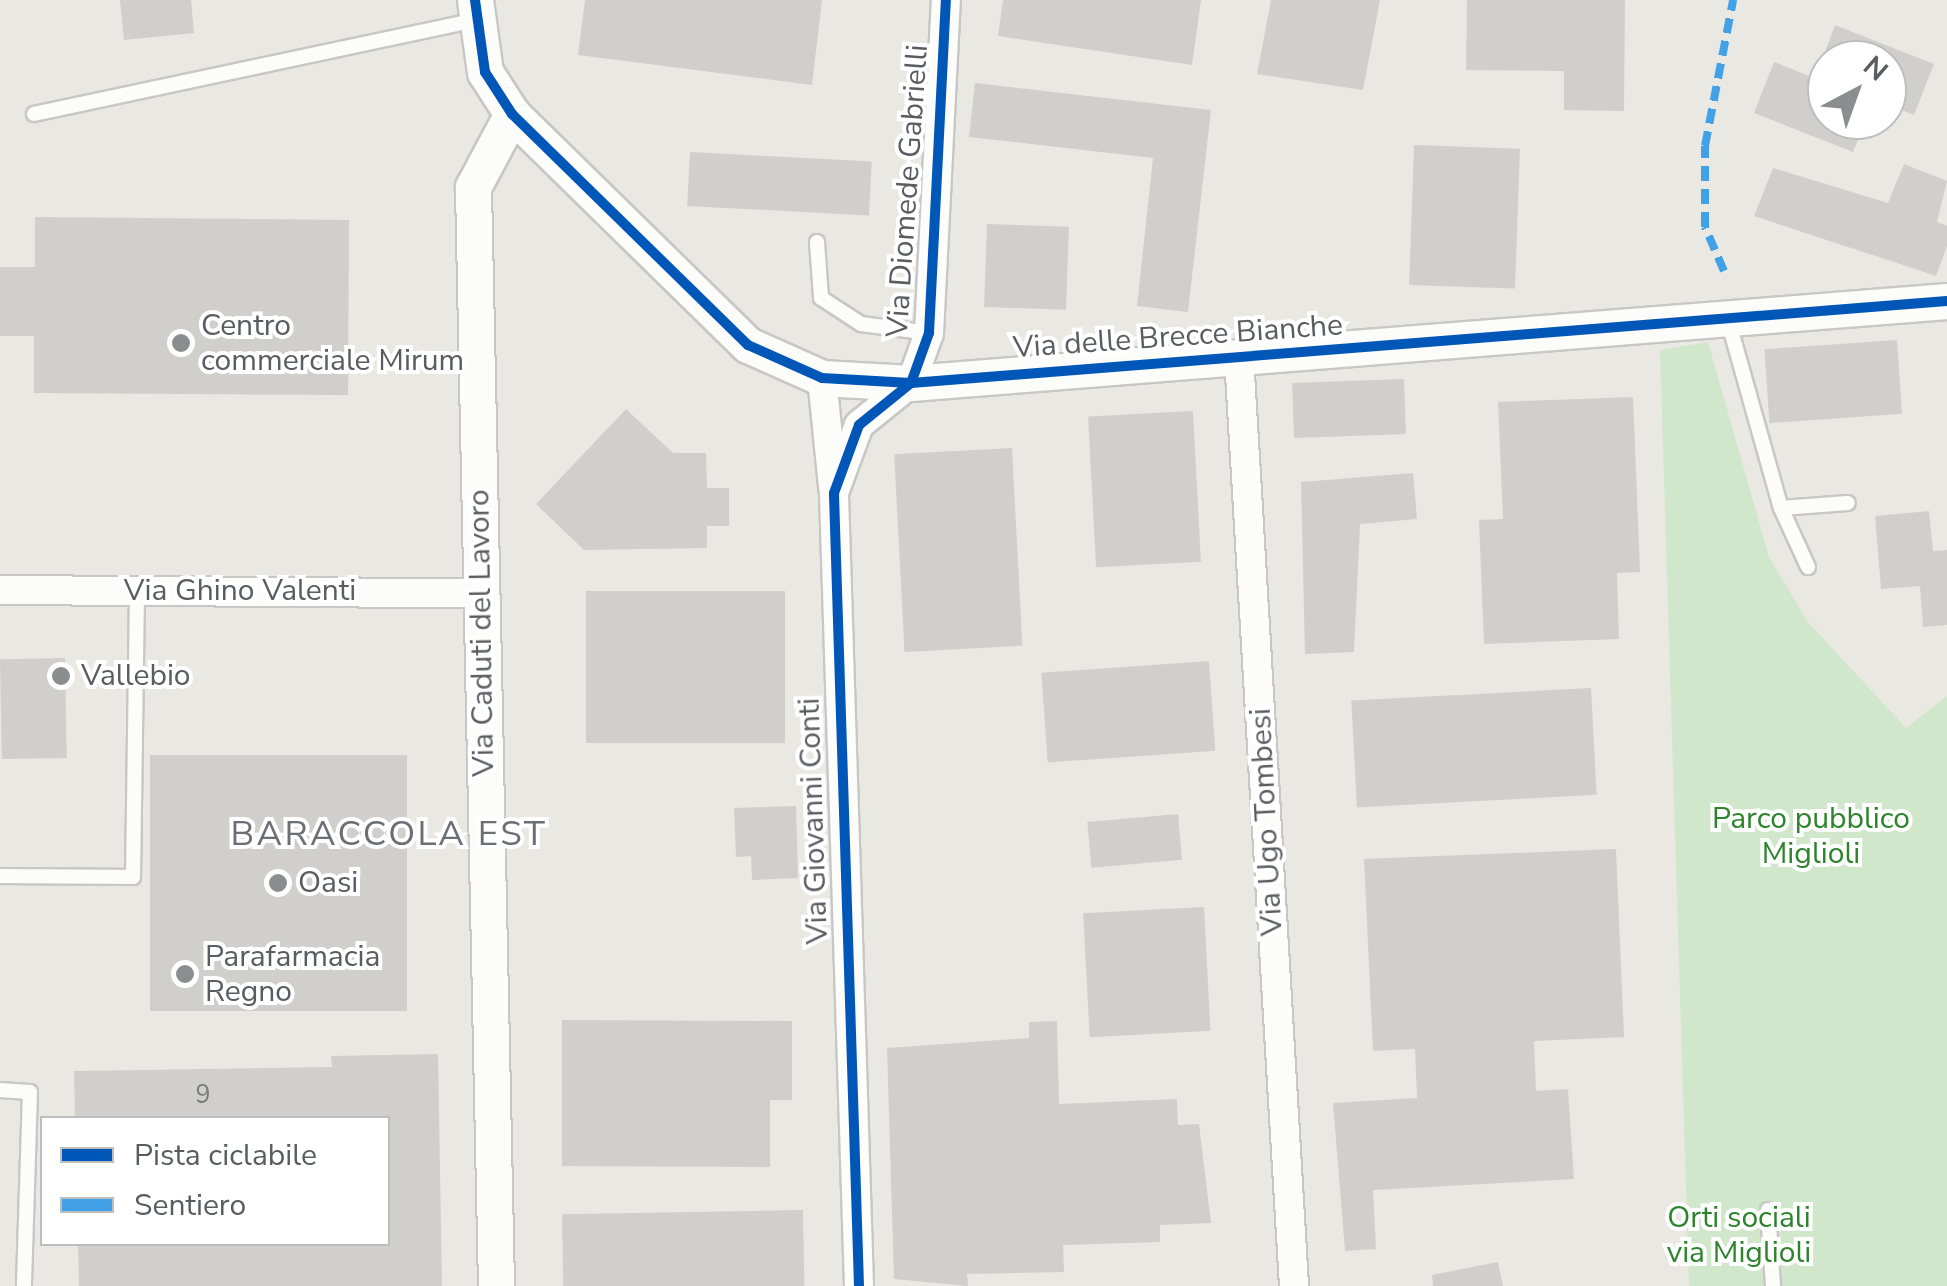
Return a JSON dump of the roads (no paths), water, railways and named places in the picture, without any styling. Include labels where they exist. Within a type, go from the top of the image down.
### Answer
[{"type":"street","name":"Via Diomede Gabrielli","points":[[910,383],[930,333],[946,0]]},
{"type":"street","points":[[475,10],[485,72],[512,114]]},
{"type":"street","name":"Via delle Brecce Bianche","points":[[512,114],[748,345],[822,378],[910,383],[1947,301]]},
{"type":"street","name":"Via Caduti del Lavoro","points":[[496,1286],[473,187],[512,114]]},
{"type":"street","name":"Via Ugo Tombesi","points":[[1239,358],[1294,1286]]},
{"type":"street","name":"Via Giovanni Conti","points":[[822,378],[834,493],[859,1286]]},
{"type":"street","name":"Via Giovanni Conti","points":[[834,493],[859,425],[910,383]]},
{"type":"street","name":"Via Ghino Valenti","points":[[0,590],[480,593]]},
{"type":"lane","points":[[34,114],[475,10]]},
{"type":"lane","points":[[817,242],[821,298],[861,324],[930,333]]},
{"type":"lane","points":[[1728,319],[1781,508],[1808,567]]},
{"type":"lane","points":[[1781,508],[1848,503]]},
{"type":"lane","points":[[0,876],[133,877],[137,590]]},
{"type":"lane","points":[[0,1090],[30,1092],[24,1286]]},
{"type":"lane","points":[[1768,1210],[1773,1286]]},
{"type":"place","name":"Centro commerciale Mirum","points":[[181,343]]},
{"type":"place","name":"Vallebio","points":[[61,676]]},
{"type":"place","name":"Oasi","points":[[278,883]]},
{"type":"place","name":"Parafarmacia Regno","points":[[185,974]]},
{"type":"district","name":"BARACCOLA EST","points":[[389,834]]},
{"type":"park label","name":"Parco pubblico Miglioli","points":[[1811,836]]},
{"type":"park label","name":"Orti sociali via Miglioli","points":[[1739,1235]]}]
